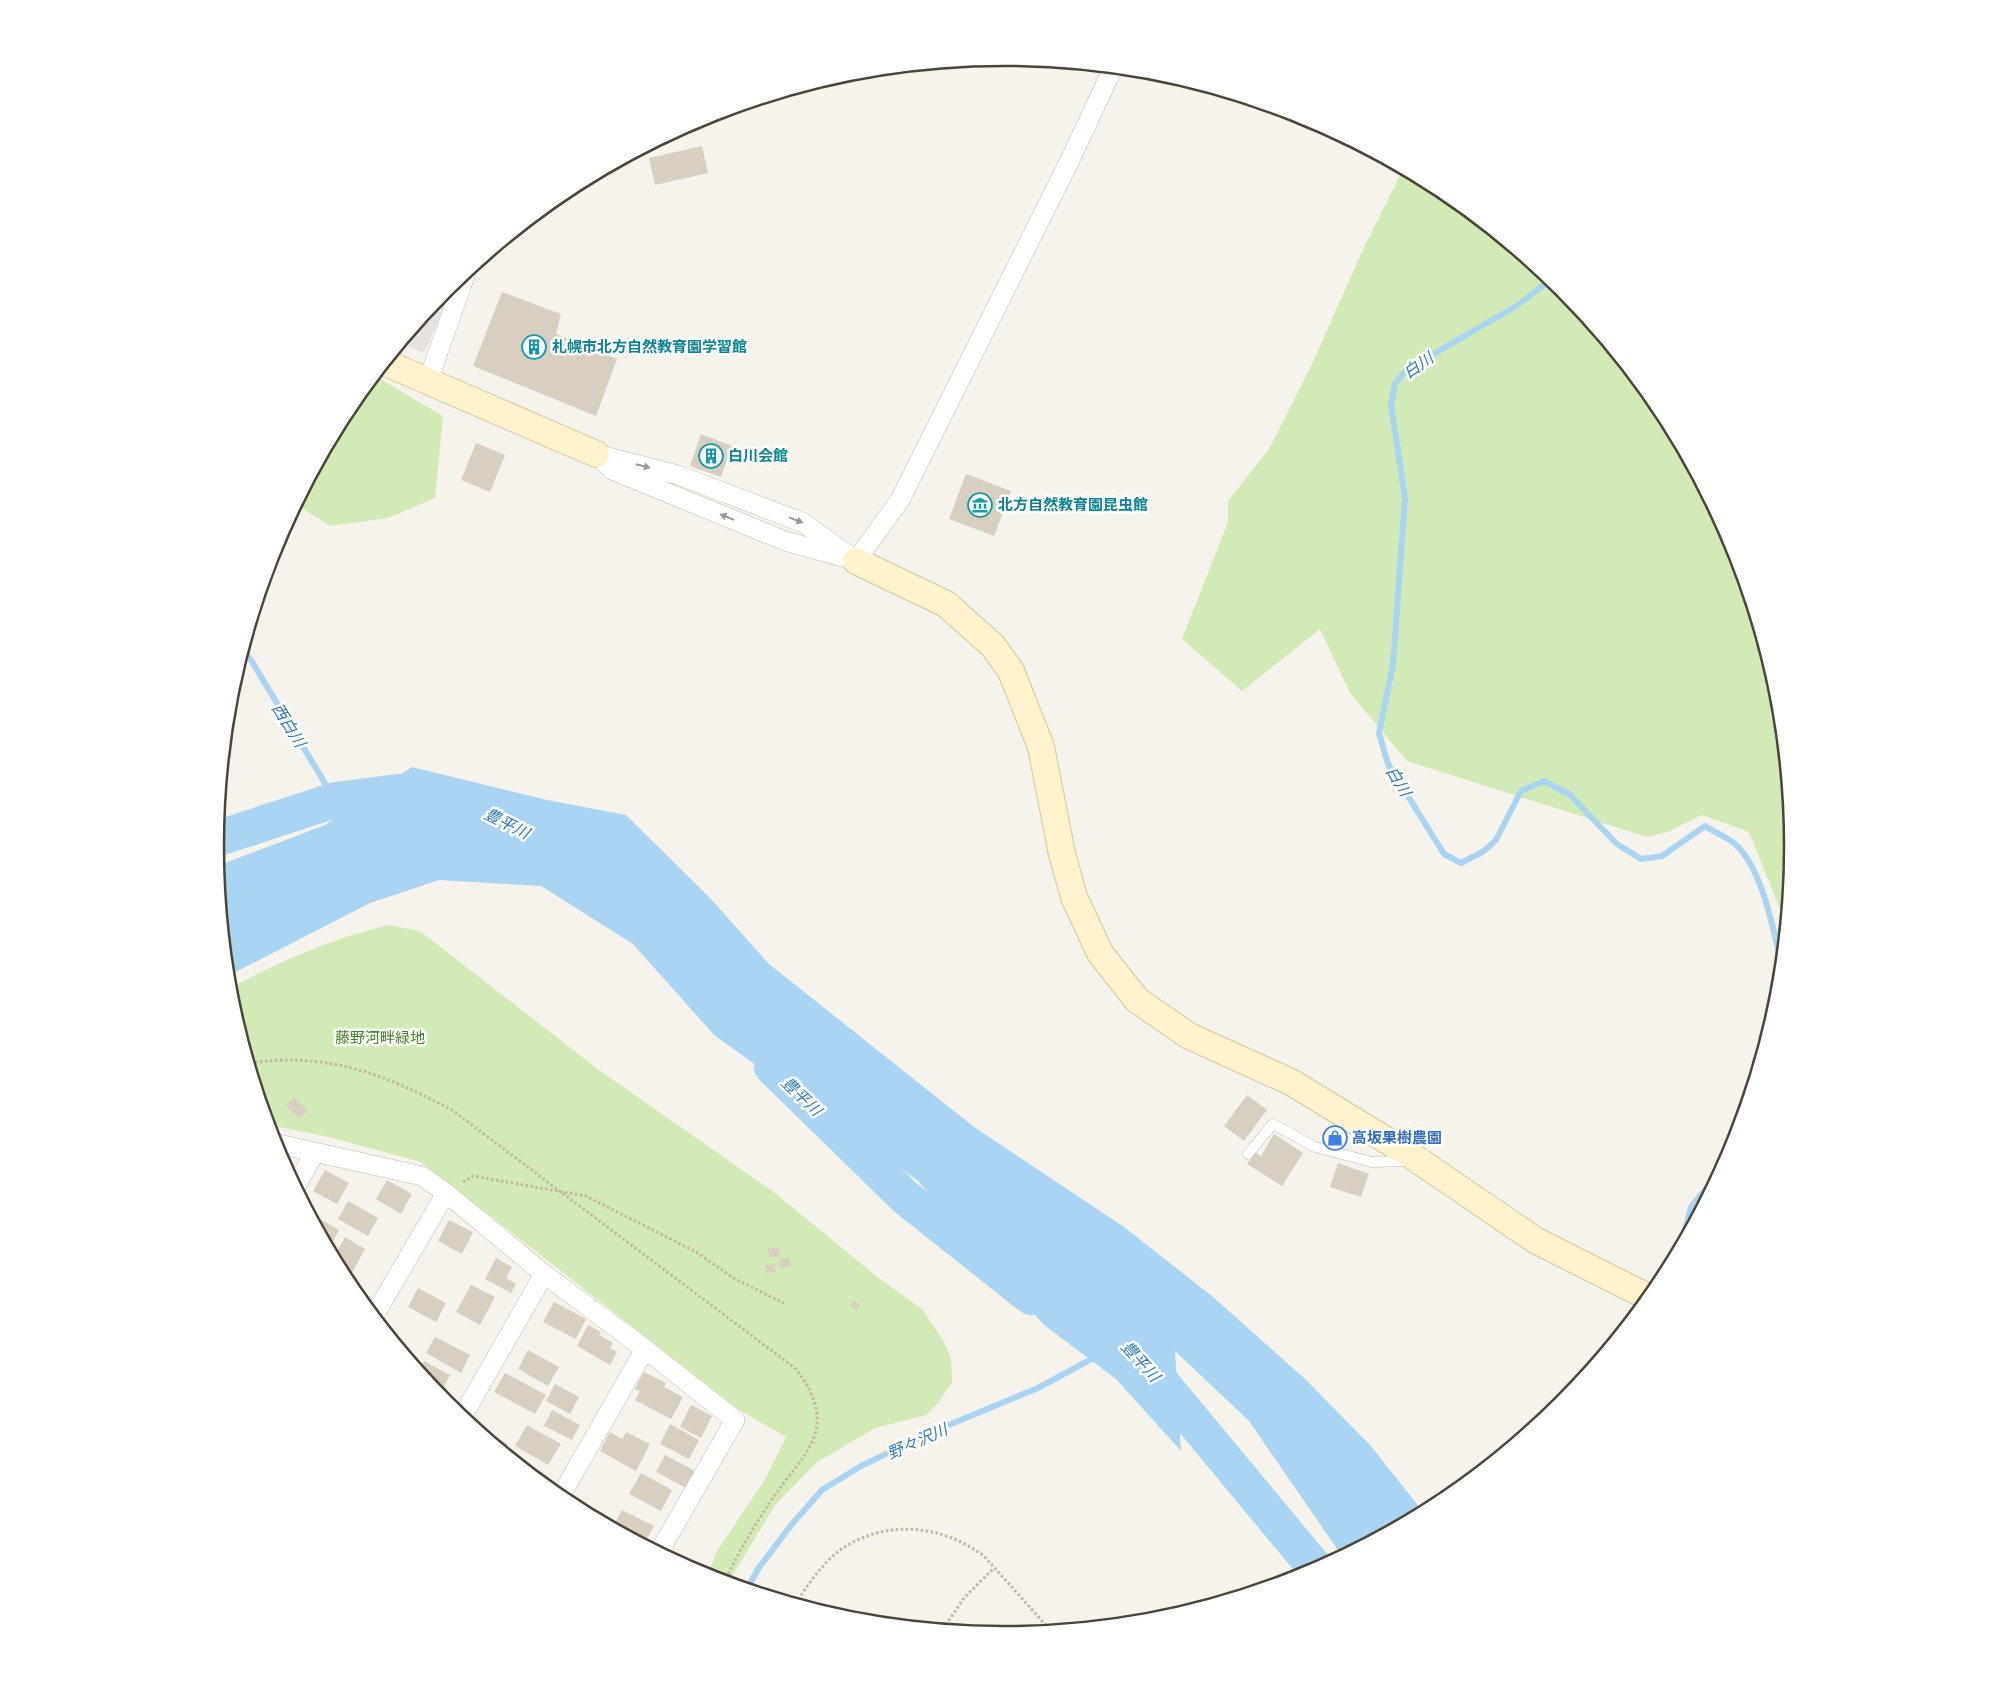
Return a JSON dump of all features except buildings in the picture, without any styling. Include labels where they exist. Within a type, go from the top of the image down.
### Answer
[{"type":"street","points":[[856,561],[900,500],[1071,158],[1110,74]]},
{"type":"street","points":[[428,381],[460,288]]},
{"type":"street","points":[[391,365],[596,454],[678,475],[804,523],[856,561],[946,604],[993,646],[1010,671],[1041,747],[1062,854],[1074,897],[1100,953],[1137,1000],[1189,1036],[1290,1082],[1419,1161],[1536,1240],[1643,1294]]},
{"type":"street","points":[[284,1145],[422,1176],[446,1193],[544,1274],[645,1349],[735,1420],[662,1547]]},
{"type":"street","points":[[300,1180],[315,1152]]},
{"type":"street","points":[[377,1310],[446,1193]]},
{"type":"street","points":[[466,1410],[544,1274]]},
{"type":"street","points":[[564,1490],[645,1349]]},
{"type":"lane","points":[[1248,1154],[1273,1124],[1315,1148],[1372,1162],[1419,1161]]},
{"type":"path","points":[[255,1063],[323,1062],[361,1069],[393,1081],[452,1110],[796,1369],[811,1391],[817,1409],[814,1436],[807,1454],[770,1502],[729,1575]]},
{"type":"path","points":[[446,1193],[473,1176],[586,1196],[696,1252],[735,1278],[784,1303]]},
{"type":"path","points":[[799,1599],[809,1582],[840,1551],[878,1532],[913,1528],[939,1532],[972,1547],[994,1568],[1046,1625]]},
{"type":"path","points":[[947,1624],[964,1598],[994,1568]]},
{"type":"green space","points":[[1400,174],[1438,198],[1479,227],[1519,260],[1591,332],[1624,372],[1680,456],[1704,501],[1725,548],[1743,596],[1770,694],[1783,795],[1785,846],[1782,913],[1749,832],[1702,815],[1667,832],[1647,837],[1407,761],[1350,693],[1320,629],[1242,691],[1182,639],[1228,522],[1228,501],[1269,449],[1312,364],[1364,247]]},
{"type":"green space","points":[[380,379],[443,416],[435,498],[388,518],[330,526],[302,508],[329,456]]},
{"type":"green space","name":"藤野河畔緑地","points":[[388,925],[420,931],[599,1070],[775,1193],[880,1279],[922,1309],[943,1340],[951,1358],[952,1383],[937,1404],[926,1415],[875,1428],[816,1463],[775,1505],[732,1577],[710,1569],[717,1551],[764,1481],[786,1437],[738,1409],[421,1162],[329,1137],[277,1127],[251,1048],[237,985],[306,952]]},
{"type":"shaded area","points":[[438,311],[442,313],[424,353],[407,345]]},
{"type":"water","points":[[412,767],[547,800],[626,815],[711,899],[769,964],[974,1127],[1124,1227],[1213,1297],[1305,1379],[1370,1445],[1419,1507],[1395,1522],[1339,1551],[1249,1421],[1175,1351],[1181,1451],[1116,1379],[1044,1325],[917,1180],[714,1035],[633,944],[541,886],[439,880],[370,903],[235,972],[226,898],[225,863],[325,825]]},
{"type":"waterway","name":"白川","points":[[1544,284],[1518,305],[1406,370],[1395,384],[1391,405],[1405,498],[1393,665],[1379,733],[1388,764],[1444,854],[1461,863],[1484,851],[1496,840],[1521,791],[1544,781],[1569,794],[1617,844],[1641,859],[1662,856],[1705,826],[1735,844],[1745,855],[1760,884],[1778,948]]},
{"type":"waterway","name":"西白川","points":[[248,657],[335,800]]},
{"type":"waterway","name":"豊平川","points":[[224,836],[335,800],[406,791],[417,794]]},
{"type":"waterway","name":"豊平川","points":[[772,1067],[906,1198],[1031,1297]]},
{"type":"waterway","name":"白川","points":[[1686,1225],[1691,1207],[1705,1190]]},
{"type":"waterway","name":"野々沢川","points":[[750,1584],[758,1569],[792,1524],[822,1490],[861,1466],[927,1434],[1038,1388],[1097,1356]]},
{"type":"waterway","name":"豊平川","points":[[1146,1364],[1311,1563]]},
{"type":"place","name":"札幌市北方自然教育園学習館","points":[[534,347]]},
{"type":"place","name":"白川会館","points":[[711,456]]},
{"type":"place","name":"北方自然教育園昆虫館","points":[[980,505]]},
{"type":"place","name":"高坂果樹農園","points":[[1335,1138]]}]
